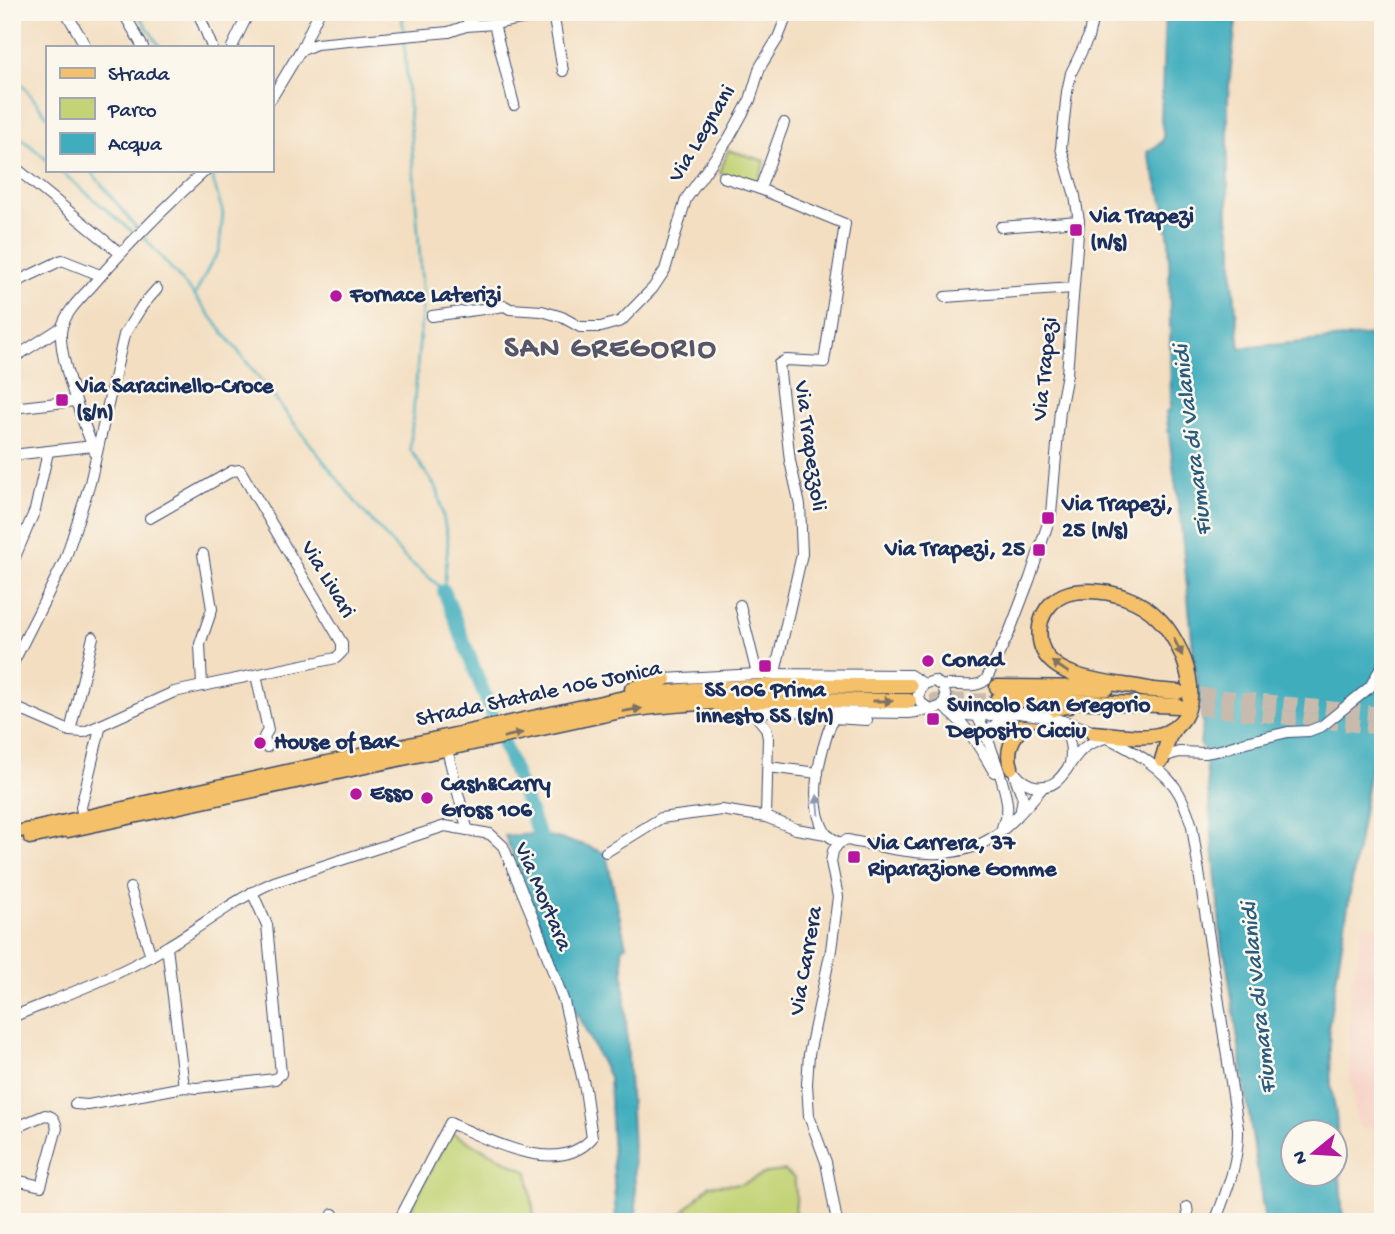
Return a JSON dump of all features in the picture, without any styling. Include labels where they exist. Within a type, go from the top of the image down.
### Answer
[{"type":"highway","points":[[1011,767],[1009,750],[1013,738],[1042,713],[1064,706],[1152,704],[1178,699],[1149,689],[1069,674],[1057,668],[1044,653],[1040,626],[1048,608],[1058,598],[1070,593],[1099,591],[1130,599],[1157,617],[1171,633],[1187,667],[1190,700],[1188,712],[1169,737],[1159,763]]},
{"type":"highway","points":[[578,706],[664,679]]},
{"type":"highway","name":"Strada Statale 106 Jonica","points":[[563,717],[578,706],[675,690],[734,686],[915,690]]},
{"type":"highway","points":[[1149,689],[997,694],[1152,704]]},
{"type":"highway","name":"Strada Statale 106 Jonica","points":[[68,830],[142,809],[456,744],[563,717],[677,703],[915,690]]},
{"type":"highway","points":[[677,703],[752,711]]},
{"type":"highway","points":[[1099,735],[1155,736],[1176,727]]},
{"type":"main road","points":[[12,833],[83,817],[142,809]]},
{"type":"main road","points":[[12,842],[68,830]]},
{"type":"street","points":[[66,12],[85,46]]},
{"type":"street","points":[[123,12],[142,46]]},
{"type":"street","points":[[198,12],[212,46]]},
{"type":"street","points":[[233,46],[250,12]]},
{"type":"street","points":[[273,96],[300,51],[319,12]]},
{"type":"street","points":[[466,26],[476,12]]},
{"type":"street","name":"Via Legnani","points":[[432,316],[505,306],[510,309],[542,311],[562,317],[580,327],[601,327],[621,321],[653,288],[665,270],[686,199],[729,138],[750,100],[760,67],[778,38],[788,12]]},
{"type":"street","name":"Via Trapezi","points":[[943,686],[952,683],[975,685],[986,680],[1030,578],[1051,514],[1079,220],[1075,196],[1060,148],[1071,73],[1088,38],[1094,12]]},
{"type":"street","points":[[300,51],[316,44],[449,33],[466,26],[494,24],[553,13],[563,71]]},
{"type":"street","points":[[494,24],[514,105]]},
{"type":"street","points":[[723,177],[760,189],[784,123]]},
{"type":"street","points":[[12,165],[122,251]]},
{"type":"street","points":[[12,359],[62,327],[74,306],[100,275],[202,172]]},
{"type":"street","name":"Via Trapezzoli","points":[[760,189],[845,224],[824,362],[786,360],[779,364],[790,461],[800,505],[802,554],[775,673]]},
{"type":"street","points":[[1001,227],[1079,220]]},
{"type":"street","points":[[12,284],[62,260],[100,275]]},
{"type":"street","points":[[945,297],[1073,288]]},
{"type":"street","points":[[12,665],[65,560],[124,335],[142,306],[157,289]]},
{"type":"street","points":[[62,327],[62,345],[75,401],[94,451]]},
{"type":"street","points":[[12,408],[75,401]]},
{"type":"street","points":[[12,455],[94,451]]},
{"type":"street","points":[[12,564],[35,510],[48,452]]},
{"type":"street","name":"Via Livari","points":[[70,731],[84,732],[174,692],[336,658],[342,652],[342,643],[240,470],[232,471],[150,518]]},
{"type":"street","points":[[202,554],[212,609],[200,644],[202,686]]},
{"type":"street","points":[[740,605],[757,674]]},
{"type":"street","points":[[12,706],[70,731],[93,637]]},
{"type":"street","points":[[1159,763],[1166,756],[1179,752],[1205,753],[1246,741],[1288,732],[1309,731],[1322,726],[1370,687],[1382,669]]},
{"type":"street","points":[[664,679],[775,673],[910,675],[915,690],[919,691],[923,706],[955,714],[977,716],[1014,713],[1051,718],[1099,735],[1159,763],[1177,789],[1192,826],[1238,1128],[1239,1150],[1234,1172],[1215,1222]]},
{"type":"street","points":[[256,675],[268,730],[264,737],[267,747]]},
{"type":"street","points":[[752,711],[909,713],[937,708],[946,698],[943,686],[934,681],[915,690]]},
{"type":"street","points":[[752,711],[766,729],[768,738],[766,817]]},
{"type":"street","points":[[768,738],[771,726],[783,711]]},
{"type":"street","points":[[987,738],[990,729],[1014,713]]},
{"type":"street","points":[[955,714],[968,728],[1002,785]]},
{"type":"street","points":[[968,728],[970,721],[977,716]]},
{"type":"street","points":[[977,716],[1002,785],[1007,812],[1001,830]]},
{"type":"street","points":[[1051,718],[1069,735],[1069,768]]},
{"type":"street","points":[[826,834],[819,818],[820,752],[833,719],[867,720]]},
{"type":"street","points":[[83,817],[81,807],[101,725]]},
{"type":"street","points":[[606,852],[661,818],[722,810],[766,817],[796,829],[826,834],[839,842],[847,841],[902,851],[950,852],[982,844],[1001,830],[1044,786],[1059,780],[1084,748],[1099,735]]},
{"type":"street","points":[[456,744],[467,828]]},
{"type":"street","points":[[768,766],[818,773]]},
{"type":"street","points":[[1011,767],[1024,782],[1044,786]]},
{"type":"street","points":[[1011,767],[1023,798],[1023,806],[1015,818]]},
{"type":"street","name":"Via Mortara","points":[[12,1017],[109,979],[167,947],[252,892],[297,874],[445,826],[490,834],[503,846],[564,1002],[585,1089],[592,1138],[586,1145],[562,1156],[517,1152],[450,1123],[398,1222]]},
{"type":"street","name":"Via Carrera","points":[[837,1222],[826,1162],[807,1105],[809,1054],[831,950],[838,897],[831,862],[833,851],[839,842]]},
{"type":"street","points":[[130,888],[151,956]]},
{"type":"street","points":[[75,1104],[88,1105],[184,1087],[197,1088],[275,1079],[281,1074],[267,925],[252,892]]},
{"type":"street","points":[[167,947],[184,1087]]},
{"type":"street","points":[[12,1129],[46,1115],[55,1120],[57,1128],[41,1186],[12,1179]]},
{"type":"street","points":[[1187,1207],[1189,1222]]},
{"type":"shaded area","points":[[1363,925],[1383,927],[1383,1129],[1358,1127],[1349,1071],[1350,994]]},
{"type":"green space","points":[[728,150],[765,161],[756,185],[720,173]]},
{"type":"green space","points":[[450,1132],[528,1172],[535,1222],[404,1222]]},
{"type":"green space","points":[[784,1171],[794,1178],[795,1184],[796,1206],[791,1222],[673,1222],[710,1185],[742,1184],[766,1173]]},
{"type":"water","name":"Fiumara di Valanidi","points":[[1165,12],[1237,12],[1228,96],[1228,219],[1233,245],[1233,281],[1240,348],[1383,334],[1383,690],[1329,1023],[1331,1087],[1336,1118],[1280,1118],[1280,1188],[1341,1188],[1343,1222],[1265,1222],[1226,959],[1222,949],[1205,753],[1200,743],[1203,723],[1166,412],[1171,409],[1169,242],[1165,208],[1147,152],[1163,140],[1161,121]]},
{"type":"water","points":[[539,834],[585,845],[606,854],[626,946],[622,947],[637,1222],[616,1222],[609,1077],[572,1003],[505,836]]},
{"type":"waterway","points":[[137,12],[159,46]]},
{"type":"waterway","points":[[402,12],[423,300],[410,449],[438,491],[448,541],[444,591]]},
{"type":"waterway","points":[[12,72],[46,115]]},
{"type":"waterway","points":[[12,130],[46,159]]},
{"type":"waterway","points":[[61,172],[134,233]]},
{"type":"waterway","points":[[92,172],[138,230]]},
{"type":"waterway","points":[[195,295],[219,251],[223,213],[211,172]]},
{"type":"waterway","points":[[142,235],[195,296],[361,509],[404,557],[443,589]]},
{"type":"waterway","points":[[444,591],[537,830],[547,849]]},
{"type":"tunnel","points":[[1179,692],[1383,714]]},
{"type":"tunnel","points":[[909,701],[997,700]]},
{"type":"tunnel","points":[[1178,706],[1382,728]]},
{"type":"place","name":"Via Trapezi (n/s)","points":[[1076,230]]},
{"type":"place","name":"Fornace Laterizi","points":[[336,296]]},
{"type":"place","name":"Via Saracinello-Croce (s/n)","points":[[62,400]]},
{"type":"place","name":"Via Trapezi, 25 (n/s)","points":[[1048,518]]},
{"type":"place","name":"Via Trapezi, 25","points":[[1039,550]]},
{"type":"place","name":"Conad","points":[[928,661]]},
{"type":"place","name":"SS 106 Prima innesto SS (s/n)","points":[[765,666]]},
{"type":"place","name":"Svincolo San Gregorio Deposito Cicciu","points":[[933,719]]},
{"type":"place","name":"House of BaK","points":[[260,743]]},
{"type":"place","name":"Esso","points":[[356,794]]},
{"type":"place","name":"Cash&Carry Gross 106","points":[[427,798]]},
{"type":"place","name":"Via Carrera, 37 Riparazione Gomme","points":[[854,857]]},
{"type":"district","name":"SAN GREGORIO","points":[[611,350]]}]
